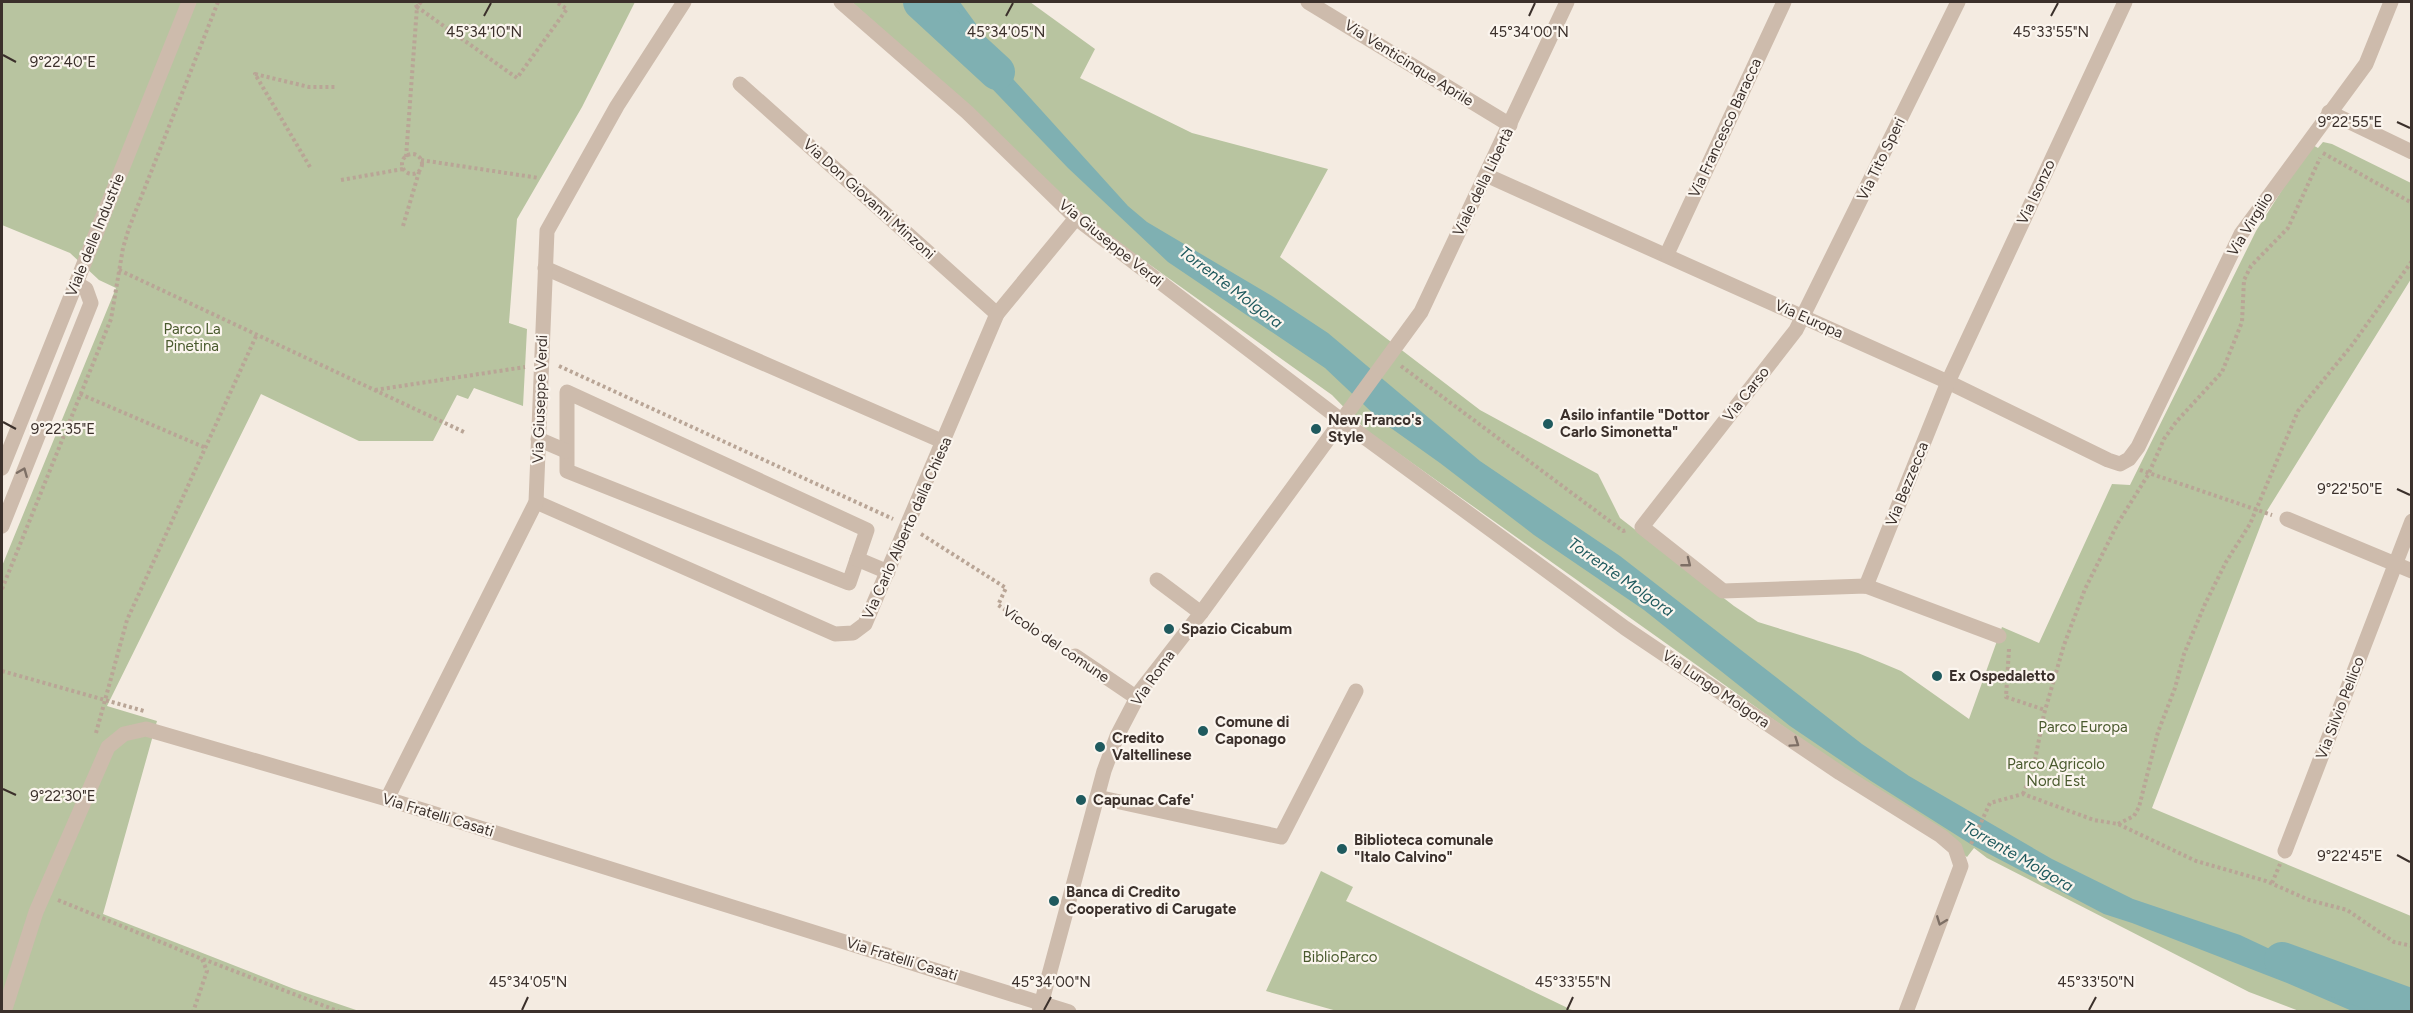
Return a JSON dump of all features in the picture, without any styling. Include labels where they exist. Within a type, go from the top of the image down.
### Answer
[{"type":"street","name":"Viale delle Industrie","points":[[2,468],[189,2]]},
{"type":"street","name":"Via Giuseppe Verdi","points":[[387,799],[536,502],[547,231],[617,106],[684,2]]},
{"type":"street","name":"Via Giuseppe Verdi","points":[[841,2],[967,112],[1076,218],[1341,420]]},
{"type":"street","name":"Via Venticinque Aprile","points":[[1308,2],[1510,125]]},
{"type":"street","name":"Viale della Libertà","points":[[1352,404],[1421,312],[1567,2]]},
{"type":"street","name":"Via Francesco Baracca","points":[[1666,254],[1784,2]]},
{"type":"street","name":"Via Tito Speri","points":[[1804,317],[1958,2]]},
{"type":"street","name":"Via Isonzo","points":[[1948,382],[2125,2]]},
{"type":"street","name":"Via Virgilio","points":[[2129,459],[2138,447],[2241,234],[2366,64],[2391,2]]},
{"type":"street","name":"Via Don Giovanni Minzoni","points":[[740,84],[997,314]]},
{"type":"street","points":[[2329,112],[2412,152]]},
{"type":"street","name":"Via Europa","points":[[1486,175],[1948,382],[2108,460],[2120,464],[2129,459]]},
{"type":"street","name":"Via Carlo Alberto dalla Chiesa","points":[[536,502],[835,633],[853,633],[865,624],[997,314],[1076,218]]},
{"type":"street","points":[[545,268],[944,442]]},
{"type":"street","points":[[2,526],[91,303],[86,289],[76,283]]},
{"type":"street","name":"Via Carso","points":[[1642,527],[1804,317]]},
{"type":"street","name":"Via Bezzecca","points":[[1866,586],[1948,382]]},
{"type":"street","points":[[567,392],[867,530],[849,583],[567,471],[566,451],[567,392]]},
{"type":"street","name":"Via Roma","points":[[1041,1007],[1097,797],[1117,736],[1137,698],[1352,404]]},
{"type":"street","name":"Via Lungo Molgora","points":[[1341,420],[1625,628],[1840,774],[1941,836],[1955,848],[1961,866],[1906,1011]]},
{"type":"street","points":[[538,439],[566,451]]},
{"type":"street","points":[[2287,519],[2412,571]]},
{"type":"street","name":"Via Silvio Pellico","points":[[2285,851],[2412,520]]},
{"type":"street","points":[[1642,527],[1723,591],[1866,586],[1999,636]]},
{"type":"street","points":[[857,559],[888,572]]},
{"type":"street","points":[[1157,580],[1201,613]]},
{"type":"street","name":"Vicolo del comune","points":[[1075,656],[1137,698]]},
{"type":"street","points":[[1097,797],[1281,837],[1356,691]]},
{"type":"street","name":"Via Fratelli Casati","points":[[4,1011],[36,912],[108,747],[124,734],[135,730],[154,730],[387,799],[1041,1007],[1069,1011]]},
{"type":"path","points":[[2,589],[111,319],[129,228],[218,2]]},
{"type":"path","points":[[414,2],[417,7],[517,78],[567,9],[556,2]]},
{"type":"path","points":[[419,172],[407,173],[403,168],[403,163],[406,157],[417,7],[421,2]]},
{"type":"path","points":[[310,167],[255,74],[309,87],[335,87]]},
{"type":"path","points":[[2023,794],[2033,770],[2046,710],[2064,645],[2085,589],[2118,523],[2148,475],[2164,439],[2176,422],[2223,372],[2242,322],[2244,280],[2251,266],[2288,228],[2327,144]]},
{"type":"path","points":[[2323,153],[2412,203]]},
{"type":"path","points":[[406,157],[411,155],[421,160],[539,178]]},
{"type":"path","points":[[403,226],[422,166],[421,160]]},
{"type":"path","points":[[341,180],[403,168]]},
{"type":"path","points":[[2118,824],[2134,816],[2139,807],[2158,732],[2175,688],[2184,654],[2205,604],[2256,511],[2298,411],[2352,345],[2412,261]]},
{"type":"path","points":[[120,270],[464,432]]},
{"type":"path","points":[[95,740],[127,620],[257,334]]},
{"type":"path","points":[[1388,357],[1623,531],[1642,527]]},
{"type":"path","points":[[375,390],[541,364],[557,365],[908,525]]},
{"type":"path","points":[[80,394],[206,448]]},
{"type":"path","points":[[2148,475],[2287,519]]},
{"type":"path","name":"Vicolo del comune","points":[[908,525],[1006,588],[998,605],[1075,656]]},
{"type":"path","points":[[1999,636],[2010,643],[2006,697],[2046,710]]},
{"type":"path","points":[[2,671],[146,712]]},
{"type":"path","points":[[1967,854],[1990,803],[2023,794],[2094,820],[2118,824],[2196,861],[2266,881],[2309,900],[2347,910],[2394,942],[2412,946]]},
{"type":"path","points":[[44,894],[202,959],[339,1011]]},
{"type":"path","points":[[193,1011],[207,971],[202,959]]},
{"type":"green space","name":"Parco La Pinetina","points":[[2,2],[635,2],[582,107],[517,219],[509,323],[527,329],[523,406],[474,388],[468,399],[457,395],[433,441],[359,441],[261,394],[107,706],[157,721],[103,914],[294,989],[359,1011],[2,1011],[2,566],[116,288],[99,280],[70,253],[2,225]]},
{"type":"green space","name":"Parco Agricolo Nord Est","points":[[852,2],[1030,2],[1095,49],[1080,78],[1192,133],[1328,169],[1280,257],[1480,410],[1598,474],[1620,518],[1734,606],[1758,622],[1858,653],[1901,671],[1969,719],[2002,627],[2039,643],[2112,484],[2130,485],[2256,231],[2311,144],[2318,148],[2323,142],[2332,144],[2411,183],[2411,279],[2265,514],[2152,808],[2411,916],[2411,1011],[2299,1011],[2249,992],[1987,858],[1974,848],[1967,857],[1367,431],[1332,395],[1097,227]]},
{"type":"green space","name":"BiblioParco","points":[[1321,871],[1353,887],[1346,901],[1574,1011],[1337,1011],[1266,991]]},
{"type":"water","name":"Torrente Molgora","points":[[919,2],[960,2],[976,24],[986,49],[1128,206],[1147,222],[1272,296],[1328,333],[1480,461],[1620,556],[1862,744],[1909,776],[2052,859],[2133,899],[2240,935],[2347,985],[2411,1004],[2411,1011],[2352,1011],[2287,983],[2104,914],[1972,845],[1871,781],[1790,726],[1644,610],[1534,535],[1381,421],[1325,368],[1168,262],[1068,168],[977,73],[963,40]]},
{"type":"waterway","name":"Torrente Molgora","points":[[921,2],[997,72]]},
{"type":"waterway","name":"Torrente Molgora","points":[[2282,960],[2412,1007]]},
{"type":"place","name":"Asilo infantile \"Dottor Carlo Simonetta\"","points":[[1548,424]]},
{"type":"place","name":"New Franco's Style","points":[[1316,429]]},
{"type":"place","name":"Spazio Cicabum","points":[[1169,629]]},
{"type":"place","name":"Ex Ospedaletto","points":[[1937,676]]},
{"type":"place","name":"Comune di Caponago","points":[[1203,731]]},
{"type":"place","name":"Credito Valtellinese","points":[[1100,747]]},
{"type":"place","name":"Capunac Cafe'","points":[[1081,800]]},
{"type":"place","name":"Biblioteca comunale \"Italo Calvino\"","points":[[1342,849]]},
{"type":"place","name":"Banca di Credito Cooperativo di Carugate","points":[[1054,901]]},
{"type":"park label","name":"Parco Europa","points":[[2083,727]]}]
